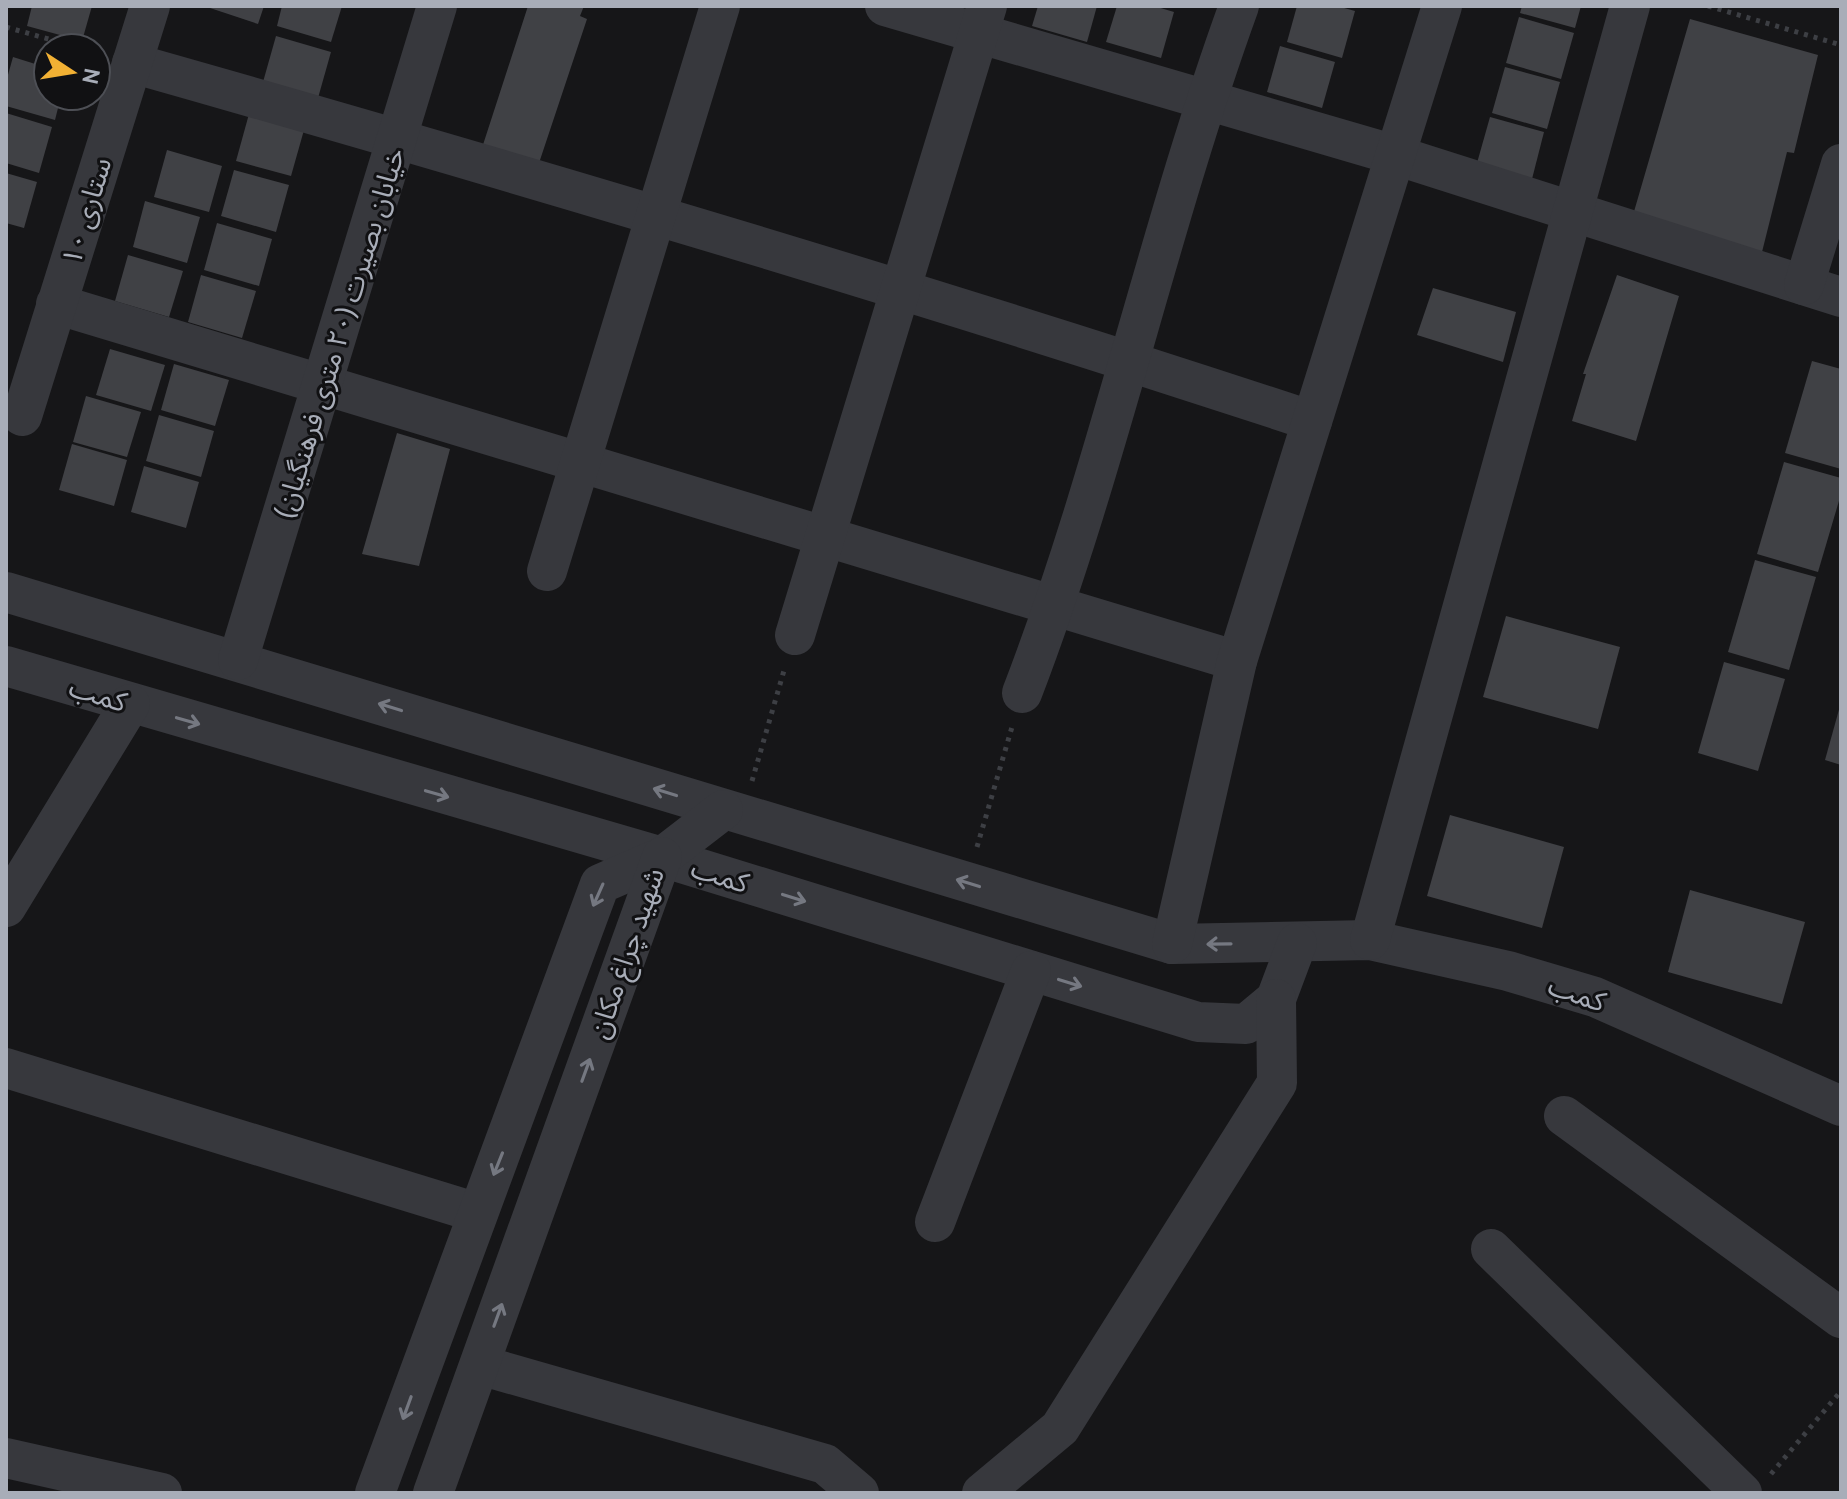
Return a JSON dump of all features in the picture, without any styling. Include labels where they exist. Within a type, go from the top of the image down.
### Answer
[{"type":"street","name":"ستاری ۱۰","points":[[22,416],[150,6]]},
{"type":"street","name":"خیابان بصیرت (۲۰ متری فرهنگیان)","points":[[238,660],[325,385],[437,6]]},
{"type":"street","points":[[547,571],[720,6]]},
{"type":"street","points":[[885,6],[983,20],[1205,99],[1395,155],[1841,297]]},
{"type":"street","points":[[1022,693],[1056,605],[1205,99],[1239,6]]},
{"type":"street","points":[[1172,944],[1237,661],[1442,6]]},
{"type":"street","points":[[1370,940],[1630,6]]},
{"type":"street","points":[[795,635],[823,535],[983,20]]},
{"type":"street","points":[[132,63],[398,138],[1128,360],[1312,421]]},
{"type":"street","points":[[1804,285],[1841,164]]},
{"type":"street","points":[[56,304],[1237,661]]},
{"type":"street","name":"کمب","points":[[6,592],[1172,944],[1370,940],[1508,971],[1595,997],[1841,1106]]},
{"type":"street","name":"کمب","points":[[6,666],[662,857],[1198,1022],[1246,1024],[1276,999]]},
{"type":"street","points":[[6,907],[130,704]]},
{"type":"street","points":[[662,857],[733,813]]},
{"type":"street","name":"شهید چراغ مکان","points":[[375,1493],[600,884],[662,857]]},
{"type":"street","name":"شهید چراغ مکان","points":[[433,1493],[662,857]]},
{"type":"street","points":[[982,1493],[1060,1428],[1277,1083],[1276,999],[1297,943]]},
{"type":"street","points":[[935,1222],[1031,971]]},
{"type":"street","points":[[6,1068],[478,1213]]},
{"type":"street","points":[[1564,1116],[1841,1318]]},
{"type":"street","points":[[515,1120],[562,1139]]},
{"type":"street","points":[[1491,1249],[1753,1487]]},
{"type":"street","points":[[480,1365],[825,1464],[859,1493]]},
{"type":"street","points":[[6,1458],[162,1493]]},
{"type":"path","points":[[1708,6],[1841,45]]},
{"type":"path","points":[[6,27],[32,34]]},
{"type":"path","points":[[733,813],[795,635]]},
{"type":"path","points":[[966,883],[1022,693]]},
{"type":"path","points":[[1753,1487],[1841,1391]]},
{"type":"building","points":[[32,6],[92,6],[85,32],[49,32],[27,26]]},
{"type":"building","points":[[204,6],[264,6],[258,24]]},
{"type":"building","points":[[282,6],[342,6],[331,42],[277,26]]},
{"type":"building","points":[[528,6],[584,6],[580,16],[587,19],[537,169],[480,154]]},
{"type":"building","points":[[1038,6],[1097,6],[1087,42],[1032,26]]},
{"type":"building","points":[[1117,6],[1154,6],[1174,12],[1161,58],[1106,42]]},
{"type":"building","points":[[1297,6],[1337,6],[1355,11],[1342,58],[1287,42]]},
{"type":"building","points":[[1522,6],[1581,6],[1575,28],[1520,13]]},
{"type":"building","points":[[1519,17],[1574,33],[1561,79],[1506,63]]},
{"type":"building","points":[[1690,19],[1818,55],[1794,153],[1787,152],[1762,252],[1633,215]]},
{"type":"building","points":[[276,36],[331,52],[318,98],[263,82]]},
{"type":"building","points":[[1280,46],[1335,62],[1322,108],[1267,92]]},
{"type":"building","points":[[13,57],[32,63],[32,112],[57,112],[55,120],[6,106],[6,82]]},
{"type":"building","points":[[1505,67],[1560,82],[1547,129],[1492,113]]},
{"type":"building","points":[[6,113],[52,127],[39,173],[6,163]]},
{"type":"building","points":[[249,114],[304,130],[291,176],[236,161]]},
{"type":"building","points":[[1490,117],[1544,132],[1532,179],[1477,163]]},
{"type":"building","points":[[167,150],[222,166],[209,212],[154,197]]},
{"type":"building","points":[[234,170],[289,185],[276,232],[221,216]]},
{"type":"building","points":[[6,173],[37,182],[24,228],[6,223]]},
{"type":"building","points":[[145,201],[200,217],[187,263],[133,247]]},
{"type":"building","points":[[217,223],[272,239],[259,286],[204,270]]},
{"type":"building","points":[[128,255],[183,271],[169,317],[115,301]]},
{"type":"building","points":[[201,275],[256,291],[242,338],[188,322]]},
{"type":"building","points":[[1617,275],[1679,296],[1636,441],[1572,421],[1586,374],[1583,374]]},
{"type":"building","points":[[1433,288],[1516,312],[1503,362],[1417,335]]},
{"type":"building","points":[[110,349],[165,365],[151,411],[96,395]]},
{"type":"building","points":[[1812,361],[1841,369],[1841,469],[1785,453]]},
{"type":"building","points":[[174,364],[229,380],[215,426],[161,410]]},
{"type":"building","points":[[86,396],[141,412],[127,457],[73,442]]},
{"type":"building","points":[[159,415],[214,431],[201,477],[146,461]]},
{"type":"building","points":[[397,433],[450,449],[419,566],[362,554]]},
{"type":"building","points":[[72,444],[127,460],[114,506],[59,490]]},
{"type":"building","points":[[1784,462],[1841,478],[1841,494],[1818,572],[1757,554]]},
{"type":"building","points":[[144,466],[199,482],[186,528],[131,512]]},
{"type":"building","points":[[1755,560],[1816,577],[1789,670],[1728,652]]},
{"type":"building","points":[[1506,616],[1620,647],[1598,729],[1483,697]]},
{"type":"building","points":[[1724,662],[1785,679],[1758,771],[1698,753]]},
{"type":"building","points":[[1841,707],[1841,765],[1825,760]]},
{"type":"building","points":[[1450,815],[1564,847],[1542,928],[1427,896]]},
{"type":"building","points":[[1690,890],[1805,922],[1782,1004],[1668,972]]}]
